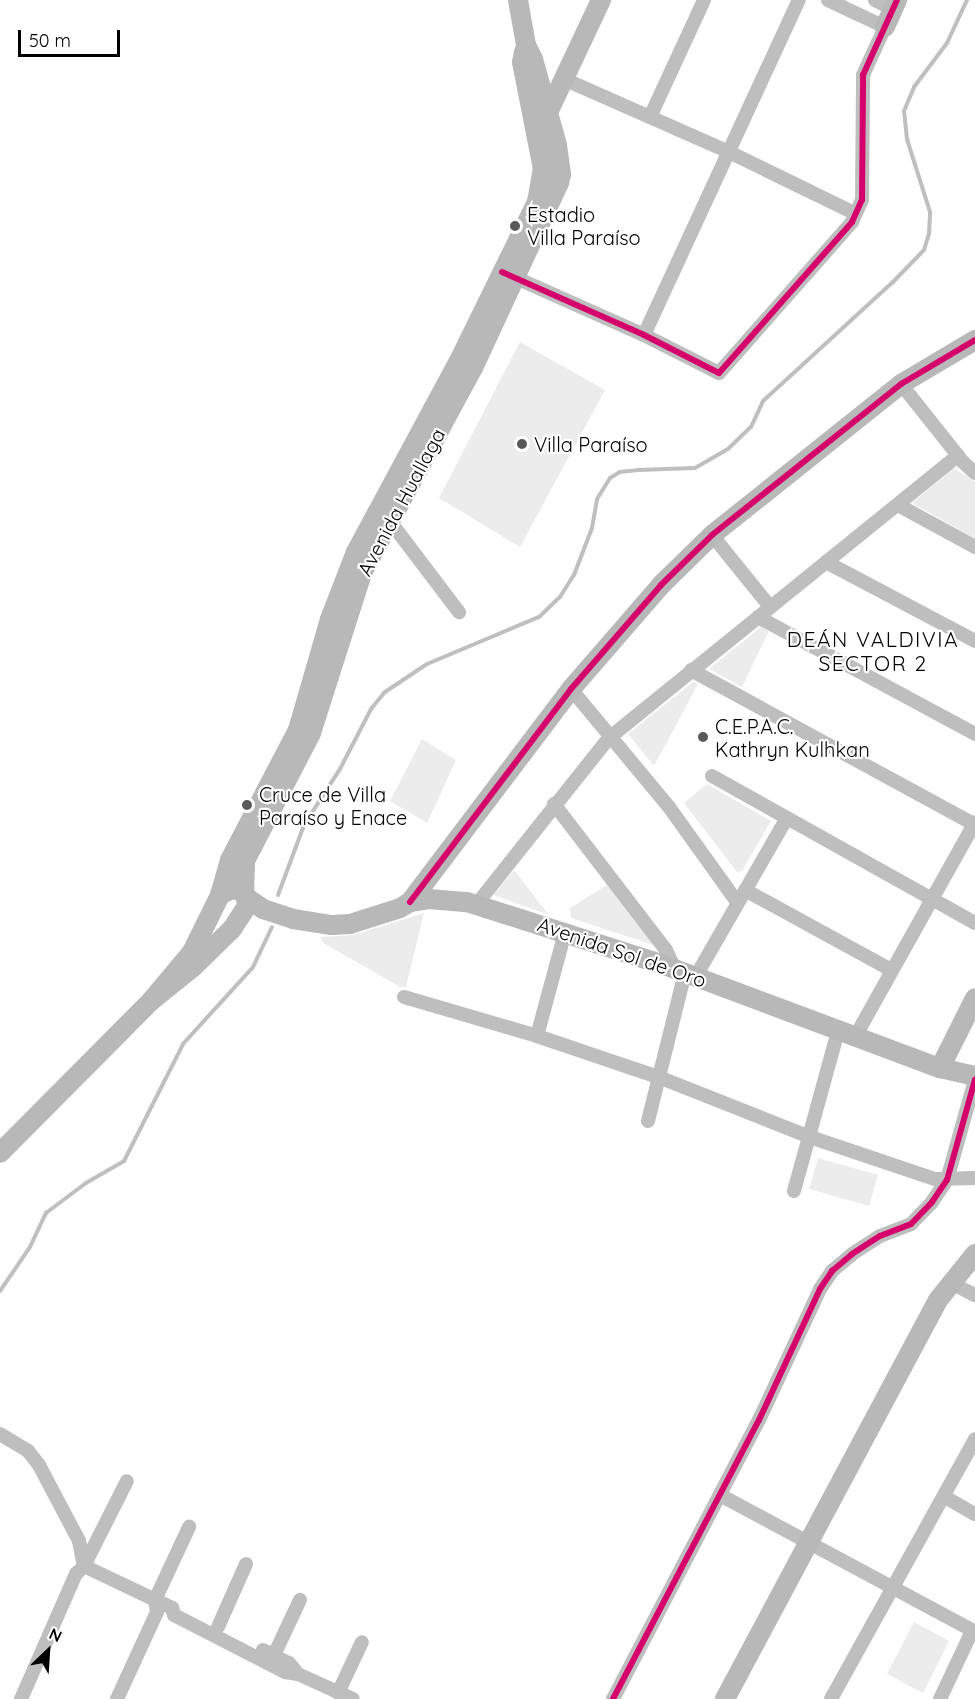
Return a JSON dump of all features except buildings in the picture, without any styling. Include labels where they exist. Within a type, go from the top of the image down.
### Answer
[{"type":"main road","name":"Avenida Huallaga","points":[[0,1154],[152,1000],[192,952],[219,897],[230,860],[298,729],[342,584],[473,368],[509,275],[555,193],[561,174],[558,145],[542,123],[522,62],[526,45],[518,0]]},
{"type":"main road","points":[[542,123],[566,80],[602,0]]},
{"type":"main road","points":[[885,27],[895,4]]},
{"type":"main road","points":[[410,902],[571,689],[661,585],[712,535],[900,384],[975,340]]},
{"type":"main road","name":"Avenida Huallaga","points":[[152,1000],[192,968],[232,929],[247,906],[245,861],[311,733],[355,592],[385,515]]},
{"type":"main road","name":"Avenida Sol de Oro","points":[[219,897],[218,907],[222,915],[230,918],[247,906],[293,919],[332,925],[350,924],[400,908],[410,902],[429,899],[476,905],[686,973],[940,1068],[975,1078]]},
{"type":"main road","points":[[940,1068],[975,998]]},
{"type":"main road","points":[[725,1699],[938,1300],[975,1254]]},
{"type":"street","points":[[650,117],[704,0]]},
{"type":"street","points":[[644,335],[799,0]]},
{"type":"street","points":[[509,275],[644,335],[719,373],[852,222],[862,200],[863,75],[885,27],[828,0]]},
{"type":"street","points":[[875,0],[895,4]]},
{"type":"street","points":[[566,80],[729,152],[856,214]]},
{"type":"street","points":[[900,384],[975,473]]},
{"type":"street","points":[[476,905],[554,804],[609,738],[958,455]]},
{"type":"street","points":[[897,505],[975,547]]},
{"type":"street","points":[[385,515],[459,612]]},
{"type":"street","points":[[712,535],[770,607]]},
{"type":"street","points":[[826,562],[975,641]]},
{"type":"street","points":[[758,617],[975,734]]},
{"type":"street","points":[[691,670],[974,823],[891,970],[847,1034],[810,1137],[794,1191]]},
{"type":"street","points":[[571,689],[609,738],[669,807],[737,902]]},
{"type":"street","points":[[712,776],[975,923]]},
{"type":"street","points":[[554,804],[686,973]]},
{"type":"street","points":[[648,1121],[661,1078],[686,973],[745,890],[787,818]]},
{"type":"street","points":[[745,890],[891,970]]},
{"type":"street","points":[[537,1036],[565,932]]},
{"type":"street","points":[[404,998],[537,1036],[661,1078],[810,1137],[935,1179],[975,1178]]},
{"type":"street","points":[[613,1699],[720,1494],[820,1289],[832,1271],[852,1254],[880,1236],[912,1224],[947,1180],[975,1078]]},
{"type":"street","points":[[951,1283],[975,1295]]},
{"type":"street","points":[[0,1434],[28,1451],[39,1466],[79,1541],[84,1566]]},
{"type":"street","points":[[831,1699],[945,1497],[975,1439]]},
{"type":"street","points":[[21,1699],[76,1574],[84,1566],[127,1481]]},
{"type":"street","points":[[720,1494],[973,1632],[940,1699]]},
{"type":"street","points":[[945,1497],[975,1514]]},
{"type":"street","points":[[117,1699],[156,1612],[156,1600],[189,1527]]},
{"type":"street","points":[[218,1627],[246,1564]]},
{"type":"street","points":[[84,1566],[172,1608],[178,1606],[289,1663],[298,1674],[330,1694],[353,1699]]},
{"type":"street","points":[[274,1655],[300,1600]]},
{"type":"street","points":[[172,1608],[174,1615],[285,1672],[298,1674]]},
{"type":"street","points":[[330,1694],[362,1642]]},
{"type":"shaded area","name":"Villa Paraíso","points":[[520,342],[605,390],[520,547],[439,498]]},
{"type":"shaded area","points":[[954,468],[975,482],[975,539],[914,504],[914,501]]},
{"type":"shaded area","points":[[761,627],[769,631],[742,687],[709,669]]},
{"type":"shaded area","points":[[693,682],[698,684],[654,766],[628,734]]},
{"type":"shaded area","points":[[422,739],[456,760],[427,823],[390,801]]},
{"type":"shaded area","points":[[707,784],[771,821],[742,871],[737,872],[684,803]]},
{"type":"shaded area","points":[[514,870],[549,915],[493,895]]},
{"type":"shaded area","points":[[610,883],[656,946],[571,918],[570,908]]},
{"type":"shaded area","points":[[424,913],[406,987],[400,987],[322,942],[321,939],[321,937],[353,935]]},
{"type":"shaded area","points":[[818,1158],[878,1175],[869,1206],[809,1189]]},
{"type":"shaded area","points":[[914,1622],[949,1641],[923,1693],[887,1674]]},
{"type":"waterway","points":[[278,895],[304,825],[340,769],[371,709],[385,692],[427,664],[539,617],[560,597],[574,575],[592,528],[597,499],[610,478],[620,472],[695,468],[729,448],[751,427],[763,401],[892,283],[924,250],[929,234],[930,212],[907,139],[904,111],[914,87],[947,43],[967,0]]},
{"type":"waterway","points":[[0,1291],[30,1247],[46,1213],[86,1183],[124,1161],[183,1044],[253,967],[272,927]]},
{"type":"cycle path","points":[[502,272],[644,335],[719,373],[852,222],[862,200],[863,75],[897,0]]},
{"type":"cycle path","points":[[410,902],[571,689],[661,585],[712,535],[901,384],[975,340]]},
{"type":"cycle path","points":[[613,1699],[759,1420],[820,1289],[832,1271],[852,1254],[880,1236],[911,1224],[932,1202],[947,1180],[975,1080]]},
{"type":"place","name":"Estadio Villa Paraíso","points":[[515,226]]},
{"type":"place","name":"Villa Paraíso","points":[[522,444]]},
{"type":"place","name":"C.E.P.A.C. Kathryn Kulhkan","points":[[703,737]]},
{"type":"place","name":"Cruce de Villa Paraíso y Enace","points":[[247,805]]},
{"type":"district","name":"DEÁN VALDIVIA SECTOR 2","points":[[873,651]]}]
